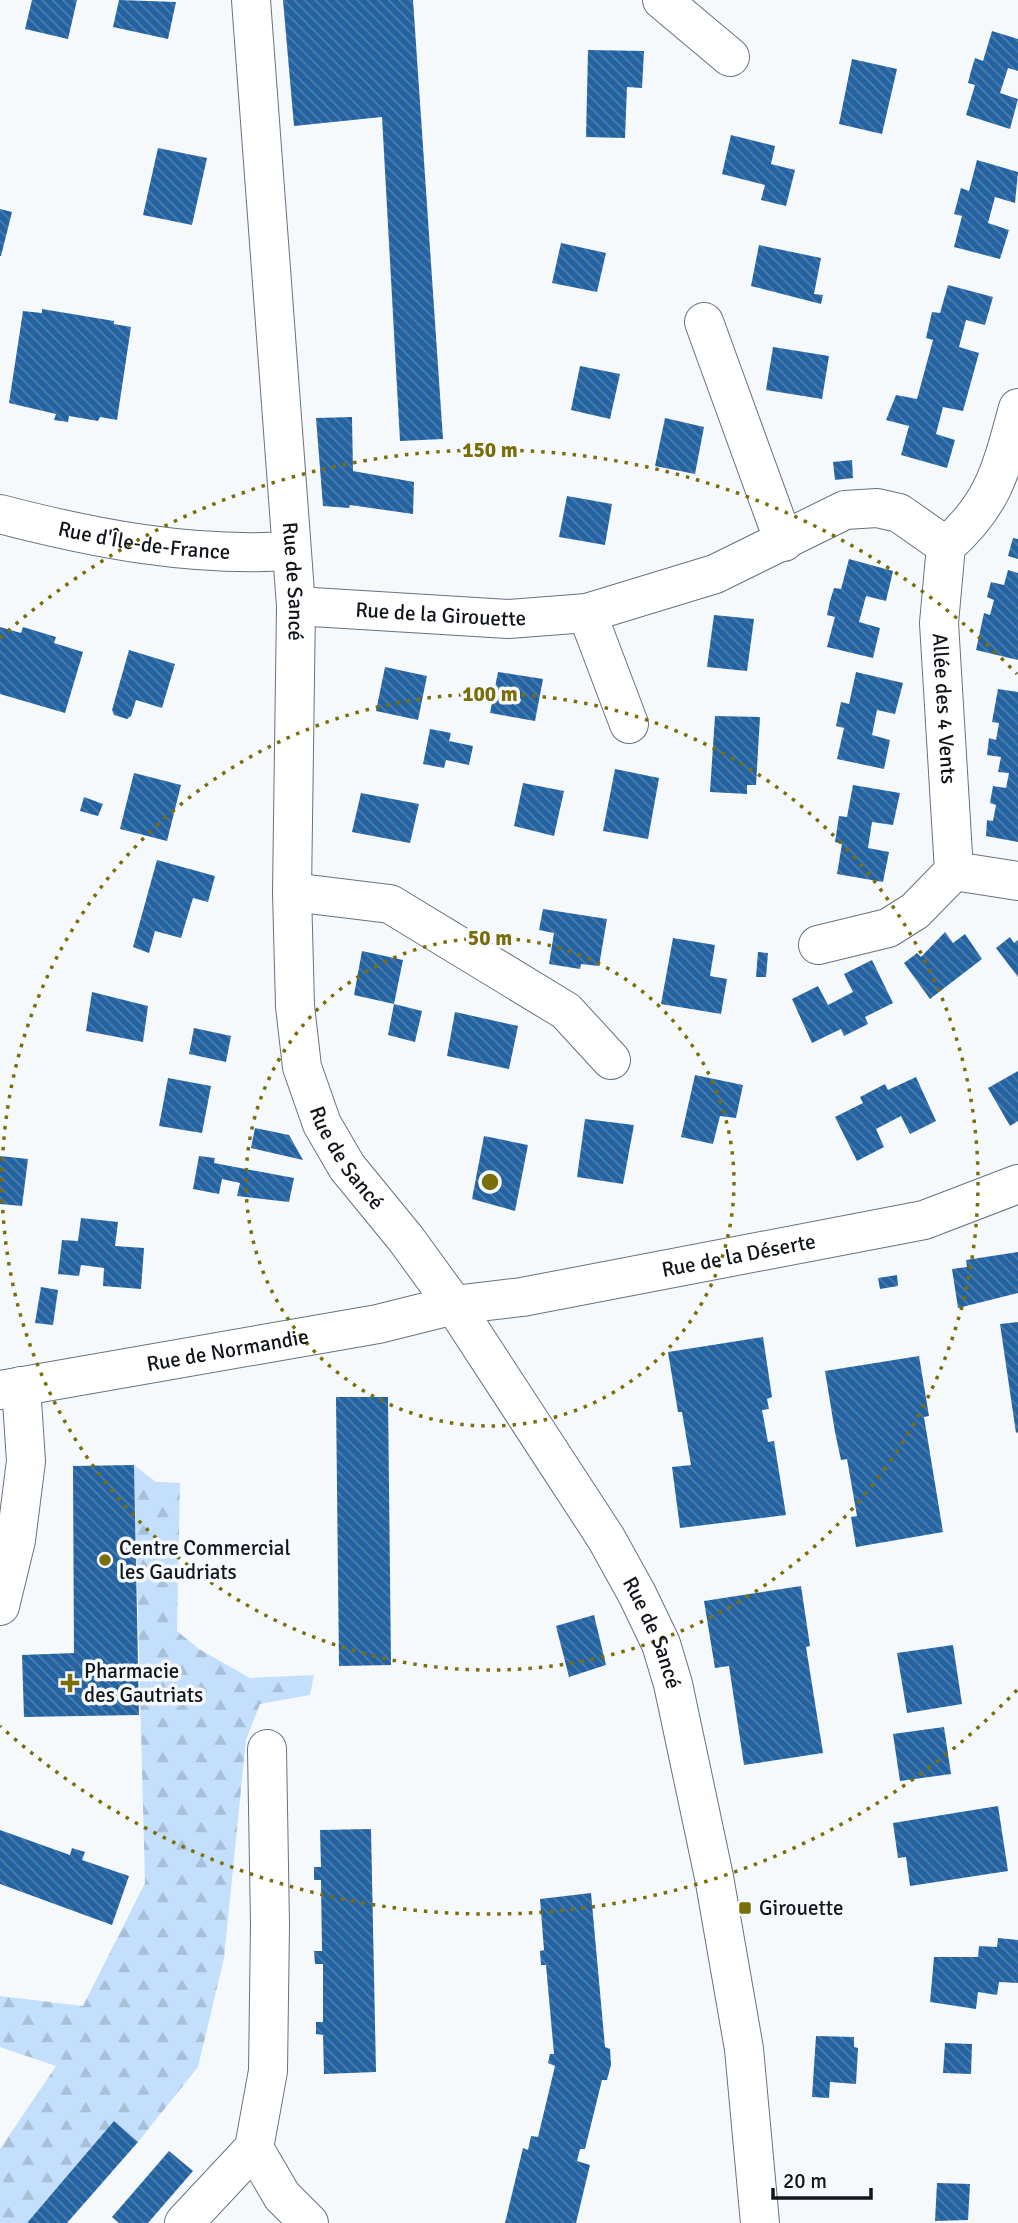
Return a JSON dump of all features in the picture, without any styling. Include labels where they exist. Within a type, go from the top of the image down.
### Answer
[{"type":"street","name":"Rue de Sancé","points":[[251,0],[296,606],[292,892],[295,1006],[302,1067],[322,1124],[347,1167],[406,1238],[454,1305],[606,1538],[637,1594],[660,1644],[673,1684],[711,1864],[744,2049],[760,2223]]},
{"type":"street","points":[[662,0],[730,57]]},
{"type":"street","points":[[705,322],[784,542]]},
{"type":"street","points":[[946,547],[971,524],[987,502],[1002,467],[1018,408]]},
{"type":"street","name":"Rue de la Girouette","points":[[296,606],[508,619],[587,613],[715,574],[845,510],[877,508],[899,513],[946,547]]},
{"type":"street","name":"Rue d'Île-de-France","points":[[0,514],[152,548],[241,554],[290,551]]},
{"type":"street","name":"Allée des 4 Vents","points":[[946,547],[939,624],[954,871]]},
{"type":"street","points":[[587,613],[629,724]]},
{"type":"street","points":[[818,944],[888,928],[915,911],[954,871],[1018,881]]},
{"type":"street","points":[[292,892],[390,904],[566,1011],[611,1060]]},
{"type":"street","name":"Rue de la Déserte","points":[[454,1305],[522,1297],[923,1220],[1018,1184]]},
{"type":"street","name":"Rue de Normandie","points":[[10,1388],[378,1324],[454,1305]]},
{"type":"street","points":[[0,1606],[16,1539],[26,1461],[10,1388]]},
{"type":"street","points":[[184,2223],[254,2148],[268,2071],[271,1924],[267,1749]]},
{"type":"street","points":[[254,2148],[282,2196],[309,2223]]},
{"type":"green space","points":[[134,1465],[156,1482],[180,1483],[177,1631],[199,1649],[250,1678],[314,1675],[310,1695],[260,1704],[246,1740],[224,1958],[198,2067],[138,2142],[115,2122],[27,2223],[0,2223],[0,2149],[56,2066],[0,2047],[0,1996],[83,2006],[145,1883]]},
{"type":"building","points":[[32,0],[77,0],[68,39],[25,29]]},
{"type":"building","points":[[119,0],[176,2],[168,39],[113,27]]},
{"type":"building","points":[[283,0],[413,0],[443,439],[400,441],[382,117],[294,126]]},
{"type":"building","points":[[992,31],[1018,39],[1018,71],[1008,68],[1000,93],[1018,99],[1010,129],[966,115],[975,85],[968,83],[975,58],[983,61]]},
{"type":"building","points":[[588,50],[644,51],[642,88],[627,87],[625,138],[586,137]]},
{"type":"building","points":[[852,59],[897,69],[882,134],[839,124]]},
{"type":"building","points":[[731,135],[775,146],[771,164],[795,170],[786,206],[761,200],[765,185],[722,174]]},
{"type":"building","points":[[158,148],[207,158],[192,225],[143,215]]},
{"type":"building","points":[[977,160],[1018,172],[1015,203],[995,197],[988,223],[1009,230],[1000,259],[954,247],[962,216],[954,214],[961,188],[969,191]]},
{"type":"building","points":[[0,209],[12,212],[1,256],[0,256]]},
{"type":"building","points":[[561,243],[606,253],[597,292],[552,283]]},
{"type":"building","points":[[759,245],[821,258],[814,294],[823,295],[821,304],[751,286]]},
{"type":"building","points":[[948,285],[993,297],[985,325],[966,320],[959,347],[979,353],[963,411],[943,407],[936,434],[955,440],[947,468],[901,455],[909,426],[886,420],[896,395],[917,399],[933,340],[926,338],[932,312],[940,313]]},
{"type":"building","points":[[42,309],[114,321],[114,324],[131,327],[117,420],[100,417],[98,421],[69,416],[68,422],[54,420],[56,414],[9,403],[23,311],[42,313]]},
{"type":"building","points":[[773,347],[829,356],[822,399],[766,390]]},
{"type":"building","points":[[580,366],[620,374],[610,419],[571,410]]},
{"type":"building","points":[[352,417],[353,471],[414,482],[413,514],[350,505],[349,508],[323,506],[316,418]]},
{"type":"building","points":[[665,418],[704,427],[695,474],[655,466]]},
{"type":"building","points":[[852,460],[853,478],[835,480],[833,462]]},
{"type":"building","points":[[567,496],[612,504],[605,545],[559,537]]},
{"type":"building","points":[[1013,538],[1018,539],[1018,559],[1008,556]]},
{"type":"building","points":[[849,559],[893,571],[886,601],[866,596],[859,622],[880,628],[873,658],[827,647],[835,617],[827,615],[830,601],[834,588],[841,589]]},
{"type":"building","points":[[1008,570],[1018,573],[1018,660],[976,650],[984,613],[990,615],[994,600],[987,597],[991,582],[1004,585]]},
{"type":"building","points":[[714,615],[754,619],[747,671],[707,667]]},
{"type":"building","points":[[0,627],[21,633],[23,627],[56,637],[54,643],[83,652],[65,713],[0,694]]},
{"type":"building","points":[[129,650],[175,664],[162,708],[136,700],[131,716],[127,719],[114,715],[112,710]]},
{"type":"building","points":[[385,667],[427,676],[418,720],[376,711]]},
{"type":"building","points":[[498,672],[543,679],[535,721],[490,713]]},
{"type":"building","points":[[856,672],[903,683],[895,714],[877,710],[872,735],[890,740],[884,769],[837,759],[844,728],[836,726],[841,702],[849,704]]},
{"type":"building","points":[[998,689],[1018,692],[1018,842],[986,836],[987,820],[993,821],[996,805],[990,803],[993,786],[1006,788],[1009,773],[998,772],[1001,757],[987,755],[989,738],[996,740],[999,723],[992,722]]},
{"type":"building","points":[[715,716],[760,717],[756,785],[747,785],[747,794],[710,792]]},
{"type":"building","points":[[430,729],[451,733],[449,741],[473,746],[469,765],[446,760],[444,768],[423,764]]},
{"type":"building","points":[[615,769],[659,778],[648,839],[603,831]]},
{"type":"building","points":[[134,773],[181,785],[167,841],[120,829]]},
{"type":"building","points":[[523,783],[564,791],[554,836],[514,826]]},
{"type":"building","points":[[853,785],[900,793],[893,825],[872,822],[868,848],[889,852],[883,882],[837,874],[842,844],[835,842],[839,816],[847,817]]},
{"type":"building","points":[[361,793],[419,804],[410,843],[352,832]]},
{"type":"building","points":[[84,797],[103,804],[98,816],[80,811]]},
{"type":"building","points":[[157,860],[215,876],[208,902],[193,898],[181,938],[155,931],[149,953],[133,947]]},
{"type":"building","points":[[543,909],[607,919],[599,966],[581,964],[580,969],[549,964],[554,933],[539,930]]},
{"type":"building","points":[[945,932],[953,943],[965,934],[982,959],[930,999],[904,963],[917,953],[921,957]]},
{"type":"building","points":[[1010,937],[1014,943],[1018,940],[1018,977],[996,948]]},
{"type":"building","points":[[673,938],[715,945],[710,976],[727,979],[721,1014],[661,1004]]},
{"type":"building","points":[[362,951],[403,960],[394,1004],[354,995]]},
{"type":"building","points":[[758,952],[768,953],[766,977],[756,977]]},
{"type":"building","points":[[872,960],[893,1003],[865,1017],[868,1024],[844,1036],[841,1029],[812,1043],[792,999],[818,986],[828,1005],[853,992],[844,974]]},
{"type":"building","points":[[92,992],[148,1006],[143,1042],[86,1031]]},
{"type":"building","points":[[394,1004],[422,1011],[415,1042],[388,1035]]},
{"type":"building","points":[[455,1012],[518,1026],[509,1069],[447,1056]]},
{"type":"building","points":[[194,1028],[231,1036],[226,1062],[189,1054]]},
{"type":"building","points":[[1018,1071],[1018,1121],[1010,1126],[988,1088]]},
{"type":"building","points":[[695,1075],[743,1085],[736,1118],[720,1116],[713,1144],[681,1137]]},
{"type":"building","points":[[916,1077],[936,1121],[910,1134],[901,1116],[876,1129],[884,1147],[857,1161],[835,1117],[863,1103],[860,1097],[885,1084],[888,1090]]},
{"type":"building","points":[[168,1078],[211,1086],[202,1133],[159,1126]]},
{"type":"building","points":[[585,1119],[634,1125],[623,1184],[577,1177]]},
{"type":"building","points":[[255,1128],[289,1135],[303,1160],[251,1148]]},
{"type":"building","points":[[484,1136],[528,1145],[515,1211],[472,1199]]},
{"type":"building","points":[[0,1156],[28,1159],[22,1206],[0,1204]]},
{"type":"building","points":[[199,1156],[215,1158],[214,1163],[294,1178],[289,1202],[237,1196],[240,1183],[222,1179],[219,1194],[193,1189]]},
{"type":"building","points":[[81,1218],[118,1222],[115,1246],[144,1248],[141,1289],[103,1286],[104,1268],[81,1265],[79,1276],[58,1274],[62,1240],[78,1241]]},
{"type":"building","points":[[1018,1252],[1018,1293],[958,1308],[952,1269],[967,1267],[966,1260]]},
{"type":"building","points":[[897,1275],[898,1286],[880,1289],[878,1278]]},
{"type":"building","points":[[41,1287],[58,1290],[53,1325],[35,1323]]},
{"type":"building","points":[[1018,1322],[1018,1432],[1016,1433],[1000,1324]]},
{"type":"building","points":[[763,1337],[772,1397],[767,1399],[769,1409],[762,1410],[768,1442],[774,1441],[786,1515],[680,1528],[672,1467],[691,1465],[682,1412],[678,1412],[668,1352]]},
{"type":"building","points":[[919,1356],[929,1416],[924,1417],[943,1532],[856,1547],[851,1517],[857,1516],[847,1459],[841,1460],[825,1371]]},
{"type":"building","points":[[336,1397],[388,1397],[391,1665],[339,1666]]},
{"type":"building","name":"Centre Commercial les Gaudriats","points":[[134,1465],[139,1715],[24,1717],[22,1655],[74,1653],[73,1466]]},
{"type":"building","points":[[801,1586],[810,1646],[806,1647],[823,1753],[744,1765],[729,1666],[715,1668],[704,1601]]},
{"type":"building","points":[[594,1615],[606,1665],[569,1677],[556,1626]]},
{"type":"building","points":[[953,1645],[962,1704],[907,1713],[897,1653]]},
{"type":"building","points":[[944,1727],[951,1774],[900,1781],[893,1734]]},
{"type":"building","points":[[998,1806],[1008,1871],[910,1886],[906,1857],[898,1858],[893,1823]]},
{"type":"building","points":[[371,1829],[376,2072],[324,2074],[323,2035],[316,2034],[316,2022],[323,2022],[323,1964],[315,1964],[314,1951],[322,1951],[321,1880],[314,1880],[314,1867],[321,1867],[320,1830]]},
{"type":"building","points":[[0,1830],[70,1855],[72,1848],[85,1852],[82,1860],[129,1876],[112,1925],[0,1884]]},
{"type":"building","points":[[591,1893],[605,2047],[610,2049],[611,2065],[607,2080],[602,2080],[585,2149],[580,2149],[577,2161],[590,2165],[576,2223],[505,2223],[523,2148],[528,2150],[531,2136],[538,2137],[555,2066],[548,2063],[550,2054],[554,2054],[546,1965],[541,1965],[540,1951],[544,1950],[540,1899]]},
{"type":"building","points":[[998,1938],[1018,1940],[1018,1983],[999,1982],[997,1995],[978,1992],[976,2009],[930,2002],[934,1957],[978,1957],[979,1946],[997,1947]]},
{"type":"building","points":[[816,2036],[854,2037],[854,2047],[858,2048],[856,2084],[830,2082],[829,2098],[812,2097]]},
{"type":"building","points":[[945,2043],[972,2044],[971,2074],[943,2073]]},
{"type":"building","points":[[114,2121],[138,2142],[67,2223],[27,2223]]},
{"type":"building","points":[[169,2151],[193,2171],[148,2223],[119,2223],[112,2217]]},
{"type":"building","points":[[937,2183],[970,2184],[968,2220],[935,2221]]},
{"type":"place","name":"Centre Commercial les Gaudriats","points":[[105,1560]]},
{"type":"place","name":"Pharmacie des Gautriats","points":[[70,1683]]},
{"type":"place","name":"Girouette","points":[[745,1908]]}]
